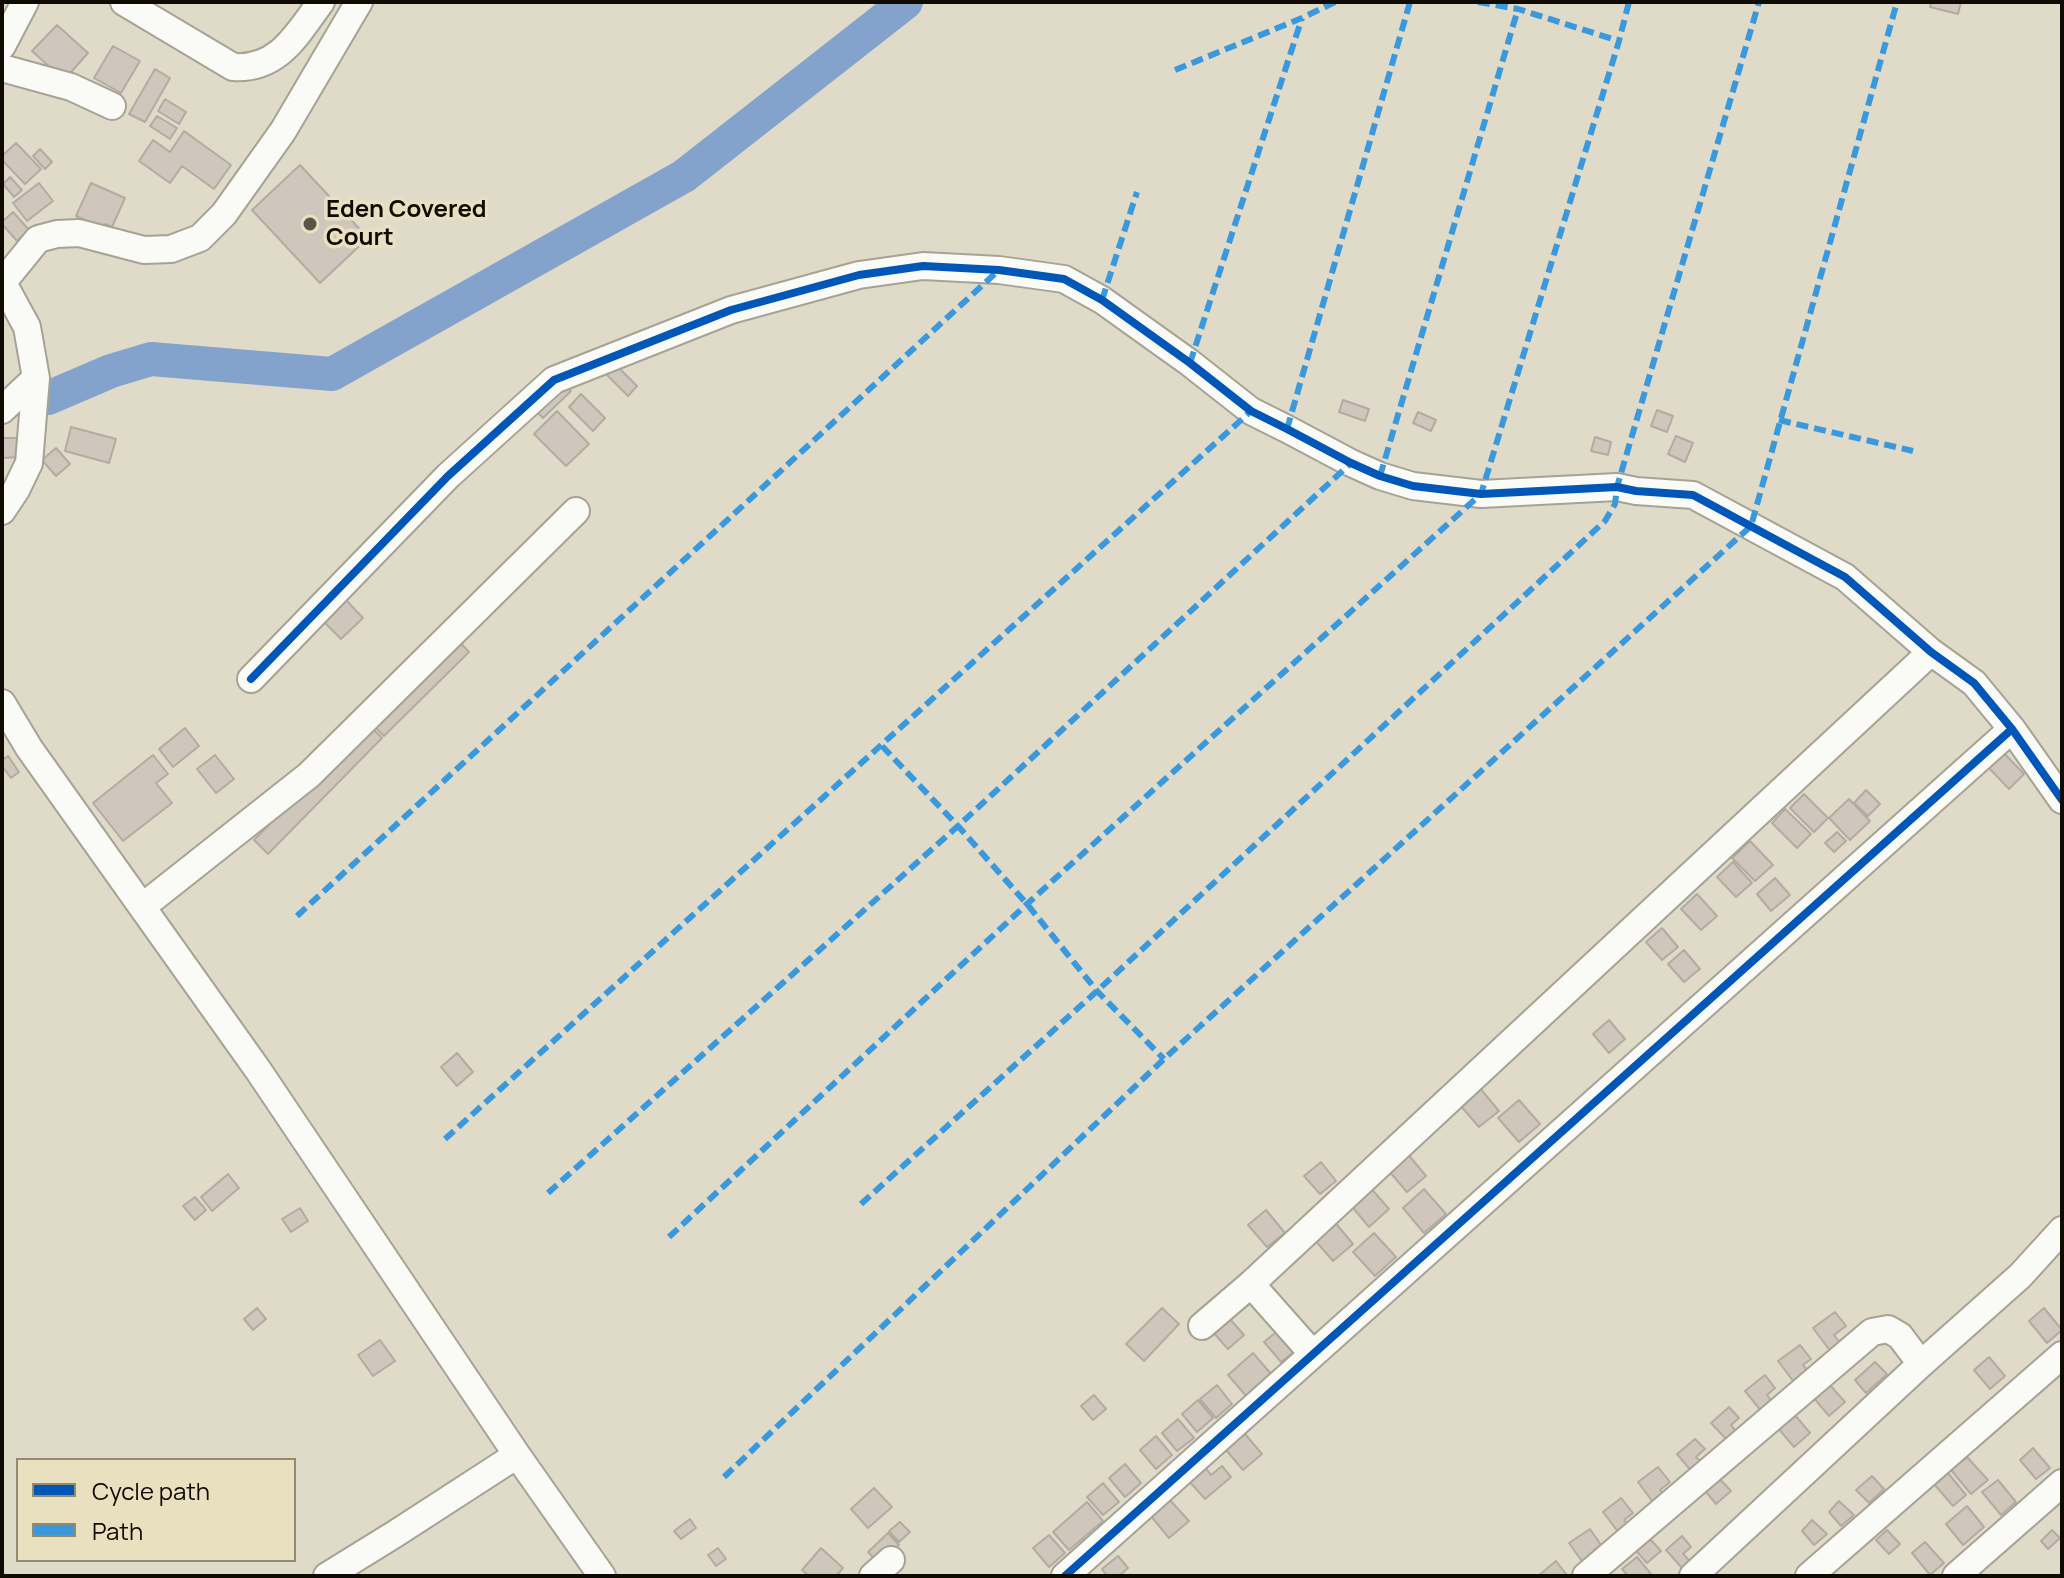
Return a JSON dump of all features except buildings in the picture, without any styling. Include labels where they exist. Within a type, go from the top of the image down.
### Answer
[{"type":"street","points":[[2,46],[25,2]]},
{"type":"street","points":[[124,2],[233,67],[245,68],[280,55],[321,2]]},
{"type":"street","points":[[2,511],[29,463],[36,378],[27,327],[2,281],[38,239],[57,234],[79,233],[144,250],[171,249],[200,238],[224,214],[283,131],[359,2]]},
{"type":"street","points":[[2,68],[71,87],[112,106]]},
{"type":"street","points":[[251,679],[448,476],[554,380],[731,310],[859,275],[923,266],[999,270],[1064,279],[1102,300],[1251,411],[1380,476],[1413,486],[1481,494],[1617,487],[1693,495],[1845,577],[1931,652],[1974,683],[2012,729],[2062,800]]},
{"type":"street","points":[[2,410],[36,378]]},
{"type":"street","points":[[142,907],[309,775],[576,511]]},
{"type":"street","points":[[1202,1326],[1251,1284],[1931,652]]},
{"type":"street","points":[[2,703],[29,748],[258,1070],[602,1576]]},
{"type":"street","points":[[1065,1576],[2012,729]]},
{"type":"street","points":[[1693,1576],[2020,1276],[2062,1230]]},
{"type":"street","points":[[1251,1284],[1312,1353]]},
{"type":"street","points":[[1586,1576],[1872,1332],[1888,1329],[1900,1336],[1921,1364]]},
{"type":"street","points":[[1809,1576],[2062,1355]]},
{"type":"street","points":[[327,1576],[517,1455]]},
{"type":"street","points":[[1956,1576],[2062,1483]]},
{"type":"waterway","points":[[48,398],[111,371],[151,359],[332,374],[684,176],[906,2]]},
{"type":"marked path","points":[[1175,70],[1335,2]]},
{"type":"marked path","points":[[1287,429],[1410,2]]},
{"type":"marked path","points":[[1478,2],[1518,9],[1619,41]]},
{"type":"marked path","points":[[669,1237],[1027,904],[1481,494],[1629,2]]},
{"type":"marked path","points":[[861,1204],[1097,991],[1605,521],[1615,504],[1617,487],[1759,2]]},
{"type":"marked path","points":[[724,1477],[1164,1059],[1751,526],[1897,2]]},
{"type":"marked path","points":[[1380,476],[1518,9]]},
{"type":"marked path","points":[[1190,363],[1302,18]]},
{"type":"marked path","points":[[1102,300],[1137,192]]},
{"type":"marked path","points":[[297,916],[999,270]]},
{"type":"marked path","points":[[445,1139],[1251,411]]},
{"type":"marked path","points":[[1779,420],[1913,451]]},
{"type":"marked path","points":[[548,1193],[958,826],[1351,463]]},
{"type":"marked path","points":[[882,746],[1027,904],[1097,991],[1164,1059]]},
{"type":"cycle path","points":[[251,679],[448,476],[554,380],[731,310],[859,275],[923,266],[999,270],[1064,279],[1102,300],[1251,411],[1380,476],[1413,486],[1481,494],[1617,487],[1693,495],[1845,577],[1931,652],[1974,683],[2012,729],[2062,800]]},
{"type":"cycle path","points":[[1065,1576],[2012,729]]},
{"type":"place","name":"Eden Covered Court","points":[[310,224]]}]
